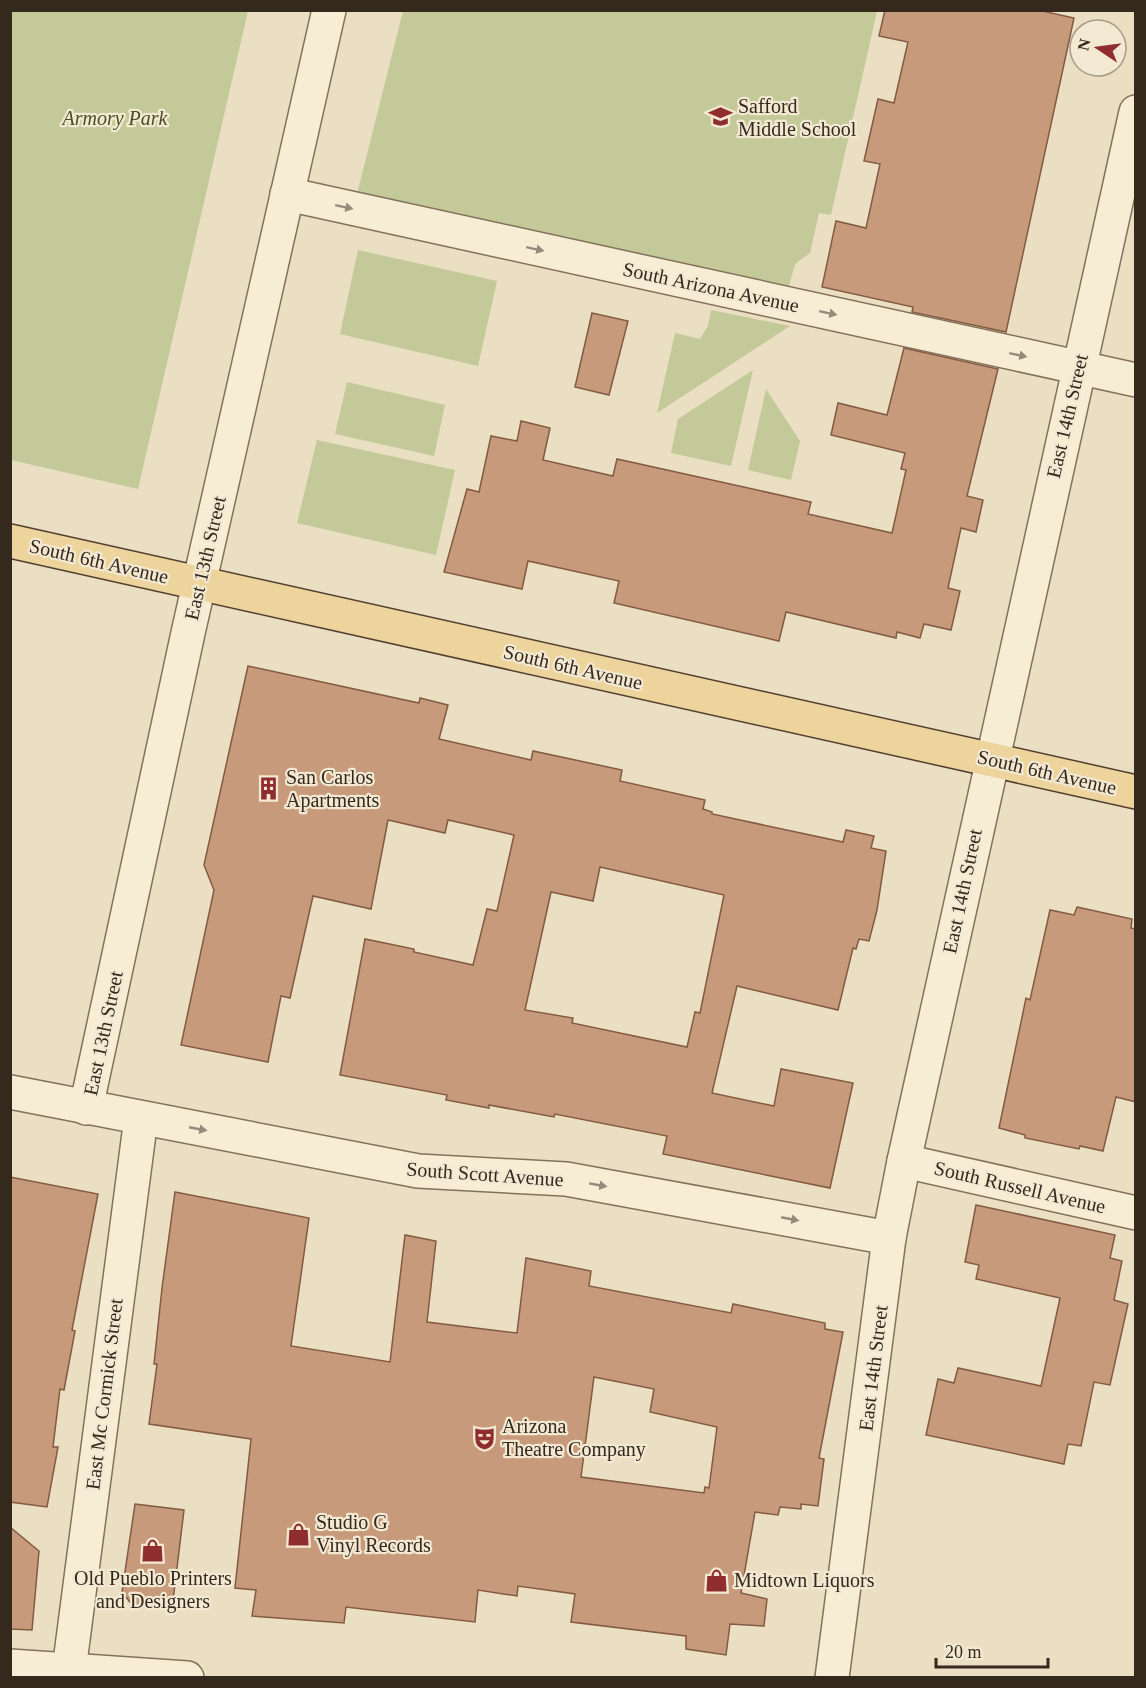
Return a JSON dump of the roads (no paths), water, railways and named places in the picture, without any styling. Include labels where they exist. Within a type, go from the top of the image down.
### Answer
[{"type":"main road","name":"South 6th Avenue","points":[[10,541],[1136,792]]},
{"type":"street","name":"East 13th Street","points":[[86,1107],[200,584],[329,10]]},
{"type":"street","name":"East 14th Street","points":[[831,1677],[889,1238],[904,1161],[1077,368],[1136,112]]},
{"type":"street","name":"South Arizona Avenue","points":[[287,194],[1136,380]]},
{"type":"street","name":"South Scott Avenue","points":[[10,1092],[418,1171],[566,1179],[889,1238]]},
{"type":"street","name":"East Mc Cormick Street","points":[[57,1672],[141,1118]]},
{"type":"street","name":"South Russell Avenue","points":[[904,1161],[1136,1212]]},
{"type":"street","points":[[10,1666],[57,1672],[187,1677]]},
{"type":"place","name":"Safford Middle School","points":[[720,117]]},
{"type":"place","name":"San Carlos Apartments","points":[[268,788]]},
{"type":"place","name":"Arizona Theatre Company","points":[[484,1438]]},
{"type":"place","name":"Studio G Vinyl Records","points":[[298,1534]]},
{"type":"place","name":"Old Pueblo Printers and Designers","points":[[153,1551]]},
{"type":"place","name":"Midtown Liquors","points":[[716,1580]]},
{"type":"park label","name":"Armory Park","points":[[115,118]]}]
